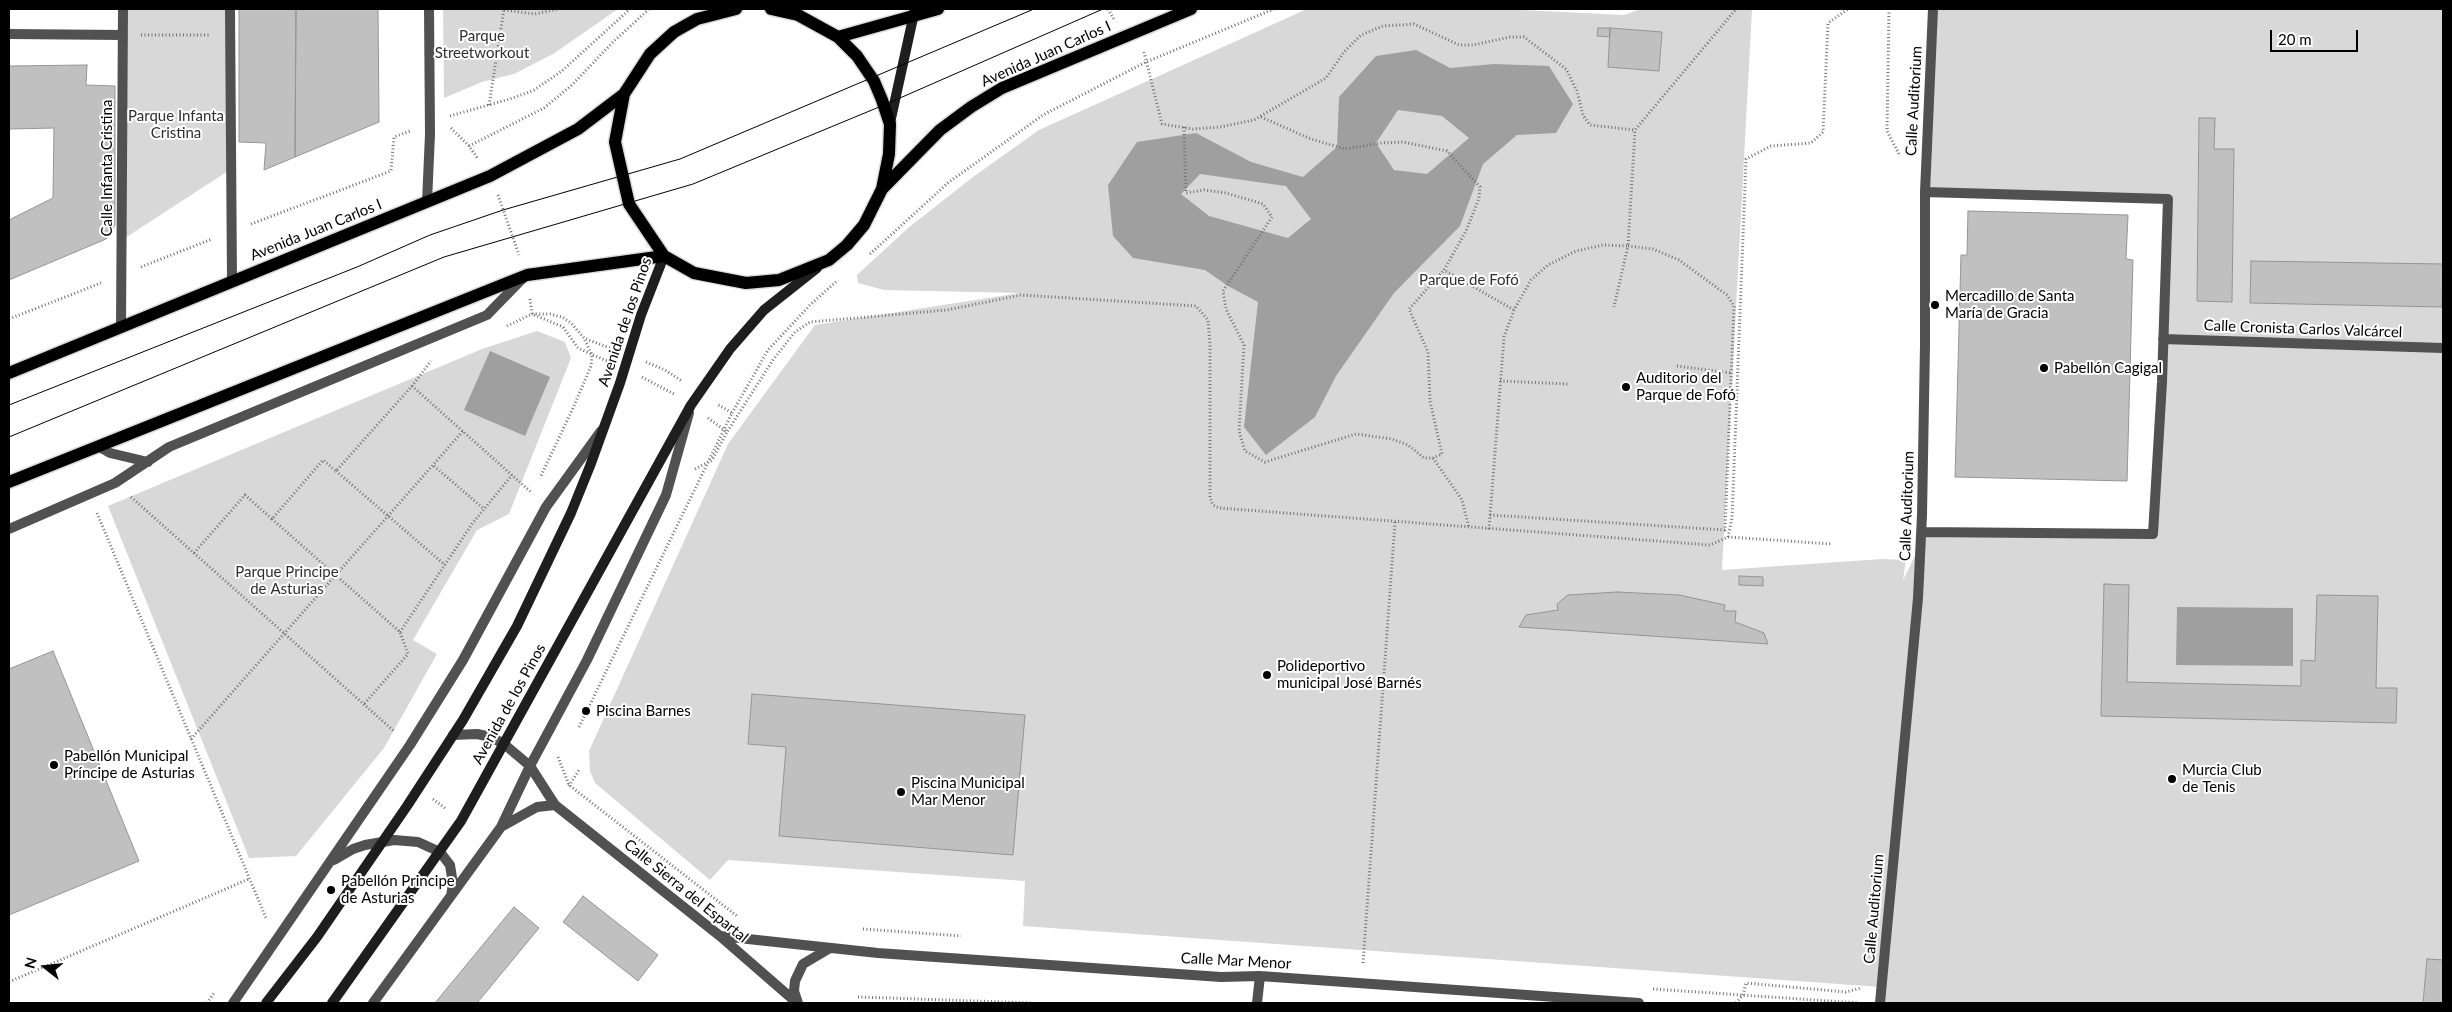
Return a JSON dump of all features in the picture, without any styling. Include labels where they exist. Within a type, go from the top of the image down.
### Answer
[{"type":"main road","points":[[736,9],[697,19],[674,32],[650,54],[624,94],[615,142],[624,188],[634,215],[664,256],[694,273],[746,283],[779,280],[829,260],[847,245],[864,225],[882,188],[889,154],[890,124],[915,12]]},
{"type":"main road","points":[[770,9],[798,16],[838,37],[857,56],[874,80],[890,124]]},
{"type":"main road","points":[[838,37],[915,12],[938,9]]},
{"type":"main road","name":"Avenida Juan Carlos I","points":[[882,188],[940,130],[971,107],[1002,88],[1190,9]]},
{"type":"main road","name":"Avenida Juan Carlos I","points":[[9,373],[490,176],[578,129],[624,94]]},
{"type":"main road","points":[[9,482],[527,275],[664,256]]},
{"type":"main road","name":"Avenida de los Pinos","points":[[266,1003],[317,937],[453,735],[488,678],[537,588],[572,513],[605,426],[641,315],[664,256]]},
{"type":"main road","name":"Avenida de los Pinos","points":[[332,1003],[440,852],[504,744],[691,405],[730,349],[764,310],[829,260]]},
{"type":"street","name":"Calle Infanta Cristina","points":[[120,327],[123,9]]},
{"type":"street","points":[[230,9],[232,282]]},
{"type":"street","points":[[427,202],[430,123],[429,9]]},
{"type":"street","name":"Calle Auditorium","points":[[1880,1003],[1918,598],[1922,532],[1925,192],[1933,9]]},
{"type":"street","points":[[9,34],[123,35]]},
{"type":"street","points":[[1922,532],[2153,534],[2168,199],[1925,192]]},
{"type":"street","points":[[9,529],[115,484],[169,447],[487,315],[527,275]]},
{"type":"street","name":"Calle Cronista Carlos Valcárcel","points":[[2163,339],[2443,348]]},
{"type":"street","name":"Avenida de los Pinos","points":[[373,1003],[501,827],[530,766],[586,660],[666,495],[691,405]]},
{"type":"street","name":"Avenida de los Pinos","points":[[232,1003],[410,746],[463,660],[546,507],[605,426]]},
{"type":"street","points":[[98,446],[110,453],[148,462]]},
{"type":"street","name":"Calle Sierra del Espartal","points":[[453,735],[477,734],[491,737],[504,744],[530,766],[554,805],[720,936],[797,1003]]},
{"type":"street","points":[[501,827],[537,807],[554,805]]},
{"type":"street","points":[[329,865],[353,849],[394,840],[418,842],[440,852],[453,873],[450,899]]},
{"type":"street","name":"Calle Mar Menor","points":[[720,936],[831,948],[1201,975],[1260,976],[1639,1003]]},
{"type":"street","points":[[797,1003],[794,991],[795,981],[802,964],[831,948]]},
{"type":"street","points":[[1257,1003],[1260,976]]},
{"type":"path","points":[[489,105],[504,9],[535,14],[558,9]]},
{"type":"path","points":[[9,319],[391,171],[394,137],[465,110],[489,105],[534,90],[562,71],[630,9]]},
{"type":"path","points":[[469,146],[544,108],[572,85],[629,27],[650,9]]},
{"type":"path","points":[[866,257],[949,182],[1043,115],[1146,62],[1274,9]]},
{"type":"path","points":[[1614,307],[1628,246],[1635,130],[1736,9]]},
{"type":"path","points":[[1728,537],[1732,518],[1746,159],[1771,146],[1811,143],[1823,132],[1828,23],[1848,9]]},
{"type":"path","points":[[1889,9],[1887,131],[1900,156]]},
{"type":"path","points":[[1142,46],[1162,124],[1183,130],[1220,127],[1261,117],[1326,78],[1344,52],[1361,35],[1383,26],[1414,24],[1459,45],[1473,45],[1510,36],[1524,37],[1566,70],[1577,91],[1583,115],[1590,125],[1635,130]]},
{"type":"path","points":[[123,35],[230,35]]},
{"type":"path","points":[[1183,130],[1186,193],[1204,190],[1226,193],[1263,204],[1272,217],[1267,228],[1223,291],[1226,309],[1244,345],[1239,431],[1245,451],[1265,462],[1356,434],[1392,439],[1408,445],[1424,458],[1433,458],[1442,454],[1430,401],[1428,352],[1409,309],[1444,270],[1466,232],[1479,198],[1480,187],[1446,151],[1403,142],[1382,143],[1345,149],[1310,139],[1261,117]]},
{"type":"path","points":[[430,123],[446,124],[469,146],[490,176],[527,275],[532,314]]},
{"type":"path","points":[[1489,529],[1490,515],[1500,381],[1504,337],[1514,310],[1531,280],[1548,265],[1576,251],[1603,245],[1628,246],[1653,249],[1679,260],[1727,295],[1734,306],[1725,530],[1490,515]]},
{"type":"path","points":[[1444,270],[1514,310]]},
{"type":"path","points":[[732,413],[768,350],[811,304],[846,275]]},
{"type":"path","points":[[688,471],[702,467],[712,460],[727,432],[772,360],[795,332],[810,322],[948,310],[1021,295],[1196,306],[1208,320],[1210,344],[1210,498],[1213,505],[1226,509],[1710,545],[1728,537],[1832,544]]},
{"type":"path","points":[[532,314],[564,327],[578,348],[657,383],[727,432]]},
{"type":"path","points":[[498,330],[532,314],[550,314],[571,323],[584,338],[592,355]]},
{"type":"path","points":[[336,471],[412,386],[431,360],[440,356]]},
{"type":"path","points":[[1677,366],[1731,373]]},
{"type":"path","points":[[1500,381],[1568,384]]},
{"type":"path","points":[[412,386],[533,493]]},
{"type":"path","points":[[191,739],[464,431]]},
{"type":"path","points":[[1433,458],[1462,500],[1468,516],[1469,528]]},
{"type":"path","points":[[272,519],[323,460],[445,565]]},
{"type":"path","points":[[433,466],[484,509]]},
{"type":"path","points":[[400,632],[484,509],[512,475]]},
{"type":"path","points":[[115,484],[410,746]]},
{"type":"path","points":[[89,495],[266,918]]},
{"type":"path","points":[[194,553],[245,495],[336,575],[400,632],[408,654],[364,704]]},
{"type":"path","points":[[1362,983],[1395,522]]},
{"type":"path","points":[[557,752],[560,766],[569,785],[734,915],[740,917]]},
{"type":"path","points":[[9,982],[250,879]]},
{"type":"path","points":[[859,928],[966,936]]},
{"type":"path","points":[[1736,1003],[1743,995],[1746,983],[1846,992],[1864,987]]},
{"type":"path","points":[[1648,989],[1859,1003]]},
{"type":"path","points":[[858,997],[1033,1003]]},
{"type":"green space","name":"Parque Infanta Cristina","points":[[123,9],[230,9],[231,169],[122,240]]},
{"type":"green space","name":"Parque Streetworkout","points":[[443,9],[618,9],[553,54],[514,74],[482,82],[444,98]]},
{"type":"green space","name":"Parque de Fofó","points":[[1307,9],[1501,9],[1624,15],[1641,9],[1752,9],[1722,570],[1882,559],[1906,560],[1903,580],[1921,544],[1922,533],[2153,534],[2168,199],[1925,192],[1933,9],[2443,9],[2443,960],[2427,960],[2423,1003],[1880,1003],[1881,987],[1023,926],[1025,881],[728,860],[710,880],[595,783],[590,771],[589,751],[728,444],[815,325],[1020,293],[884,290],[858,283],[857,275],[908,228],[973,177],[1039,130]]},
{"type":"green space","name":"Parque Principe de Asturias","points":[[537,331],[565,342],[571,358],[509,514],[477,530],[413,640],[437,654],[384,748],[296,856],[249,858],[108,506],[482,349]]},
{"type":"shaded area","points":[[1416,50],[1450,68],[1494,64],[1549,66],[1573,104],[1556,133],[1517,135],[1483,164],[1460,226],[1394,293],[1336,376],[1315,417],[1266,455],[1244,427],[1258,302],[1228,286],[1205,270],[1133,258],[1113,236],[1108,185],[1137,142],[1196,133],[1251,162],[1303,177],[1337,147],[1339,97],[1376,56]],"holes":[[[1398,110],[1442,116],[1469,138],[1427,174],[1394,170],[1376,143]],[[1200,174],[1286,186],[1311,219],[1288,238],[1209,216],[1181,194]]]},
{"type":"shaded area","points":[[490,351],[550,377],[525,436],[464,410]]},
{"type":"shaded area","points":[[2177,607],[2293,608],[2293,666],[2176,665]]},
{"type":"building","points":[[239,9],[296,9],[295,157],[264,170],[266,143],[239,142]]},
{"type":"building","points":[[296,9],[378,9],[379,122],[295,157]]},
{"type":"building","points":[[1598,28],[1610,28],[1610,37],[1597,36]]},
{"type":"building","points":[[1610,28],[1662,32],[1659,71],[1608,67]]},
{"type":"building","points":[[87,65],[86,85],[115,86],[115,225],[106,239],[9,280],[9,220],[53,198],[54,128],[9,129],[9,66]]},
{"type":"building","points":[[2199,118],[2215,118],[2214,149],[2234,149],[2232,302],[2197,301]]},
{"type":"building","name":"Pabellón Cagigal","points":[[1968,211],[2128,215],[2126,259],[2133,260],[2127,481],[1955,477],[1961,255],[1967,255]]},
{"type":"building","points":[[2251,261],[2443,264],[2442,307],[2250,303]]},
{"type":"building","points":[[1739,576],[1763,577],[1763,586],[1739,585]]},
{"type":"building","points":[[2104,584],[2129,585],[2127,682],[2301,686],[2301,660],[2315,661],[2317,595],[2378,596],[2376,688],[2397,688],[2396,723],[2101,716]]},
{"type":"building","points":[[1617,592],[1679,595],[1725,605],[1724,611],[1736,611],[1735,622],[1764,633],[1768,644],[1519,627],[1526,615],[1558,610],[1557,604],[1568,595]]},
{"type":"building","name":"Pabellón Municipal Príncipe de Asturias","points":[[53,651],[139,861],[9,915],[9,669]]},
{"type":"building","name":"Piscina Municipal Mar Menor","points":[[752,694],[1025,715],[1013,855],[779,836],[786,747],[748,744]]},
{"type":"building","points":[[583,896],[658,955],[638,981],[563,922]]},
{"type":"building","points":[[514,907],[539,928],[477,1003],[435,1003]]},
{"type":"building","points":[[2427,959],[2443,960],[2443,1003],[2423,1003]]},
{"type":"tram line","points":[[9,405],[357,267],[430,235],[503,210],[680,159],[1034,9]]},
{"type":"tram line","points":[[9,437],[444,257],[693,184],[884,105],[1103,9]]},
{"type":"place","name":"Mercadillo de Santa María de Gracia","points":[[1935,305]]},
{"type":"place","name":"Pabellón Cagigal","points":[[2044,368]]},
{"type":"place","name":"Auditorio del Parque de Fofó","points":[[1626,387]]},
{"type":"place","name":"Polideportivo municipal José Barnés","points":[[1267,675]]},
{"type":"place","name":"Piscina Barnes","points":[[586,711]]},
{"type":"place","name":"Pabellón Municipal Príncipe de Asturias","points":[[54,765]]},
{"type":"place","name":"Murcia Club de Tenis","points":[[2172,779]]},
{"type":"place","name":"Piscina Municipal Mar Menor","points":[[901,792]]},
{"type":"place","name":"Pabellón Principe de Asturias","points":[[331,890]]}]
